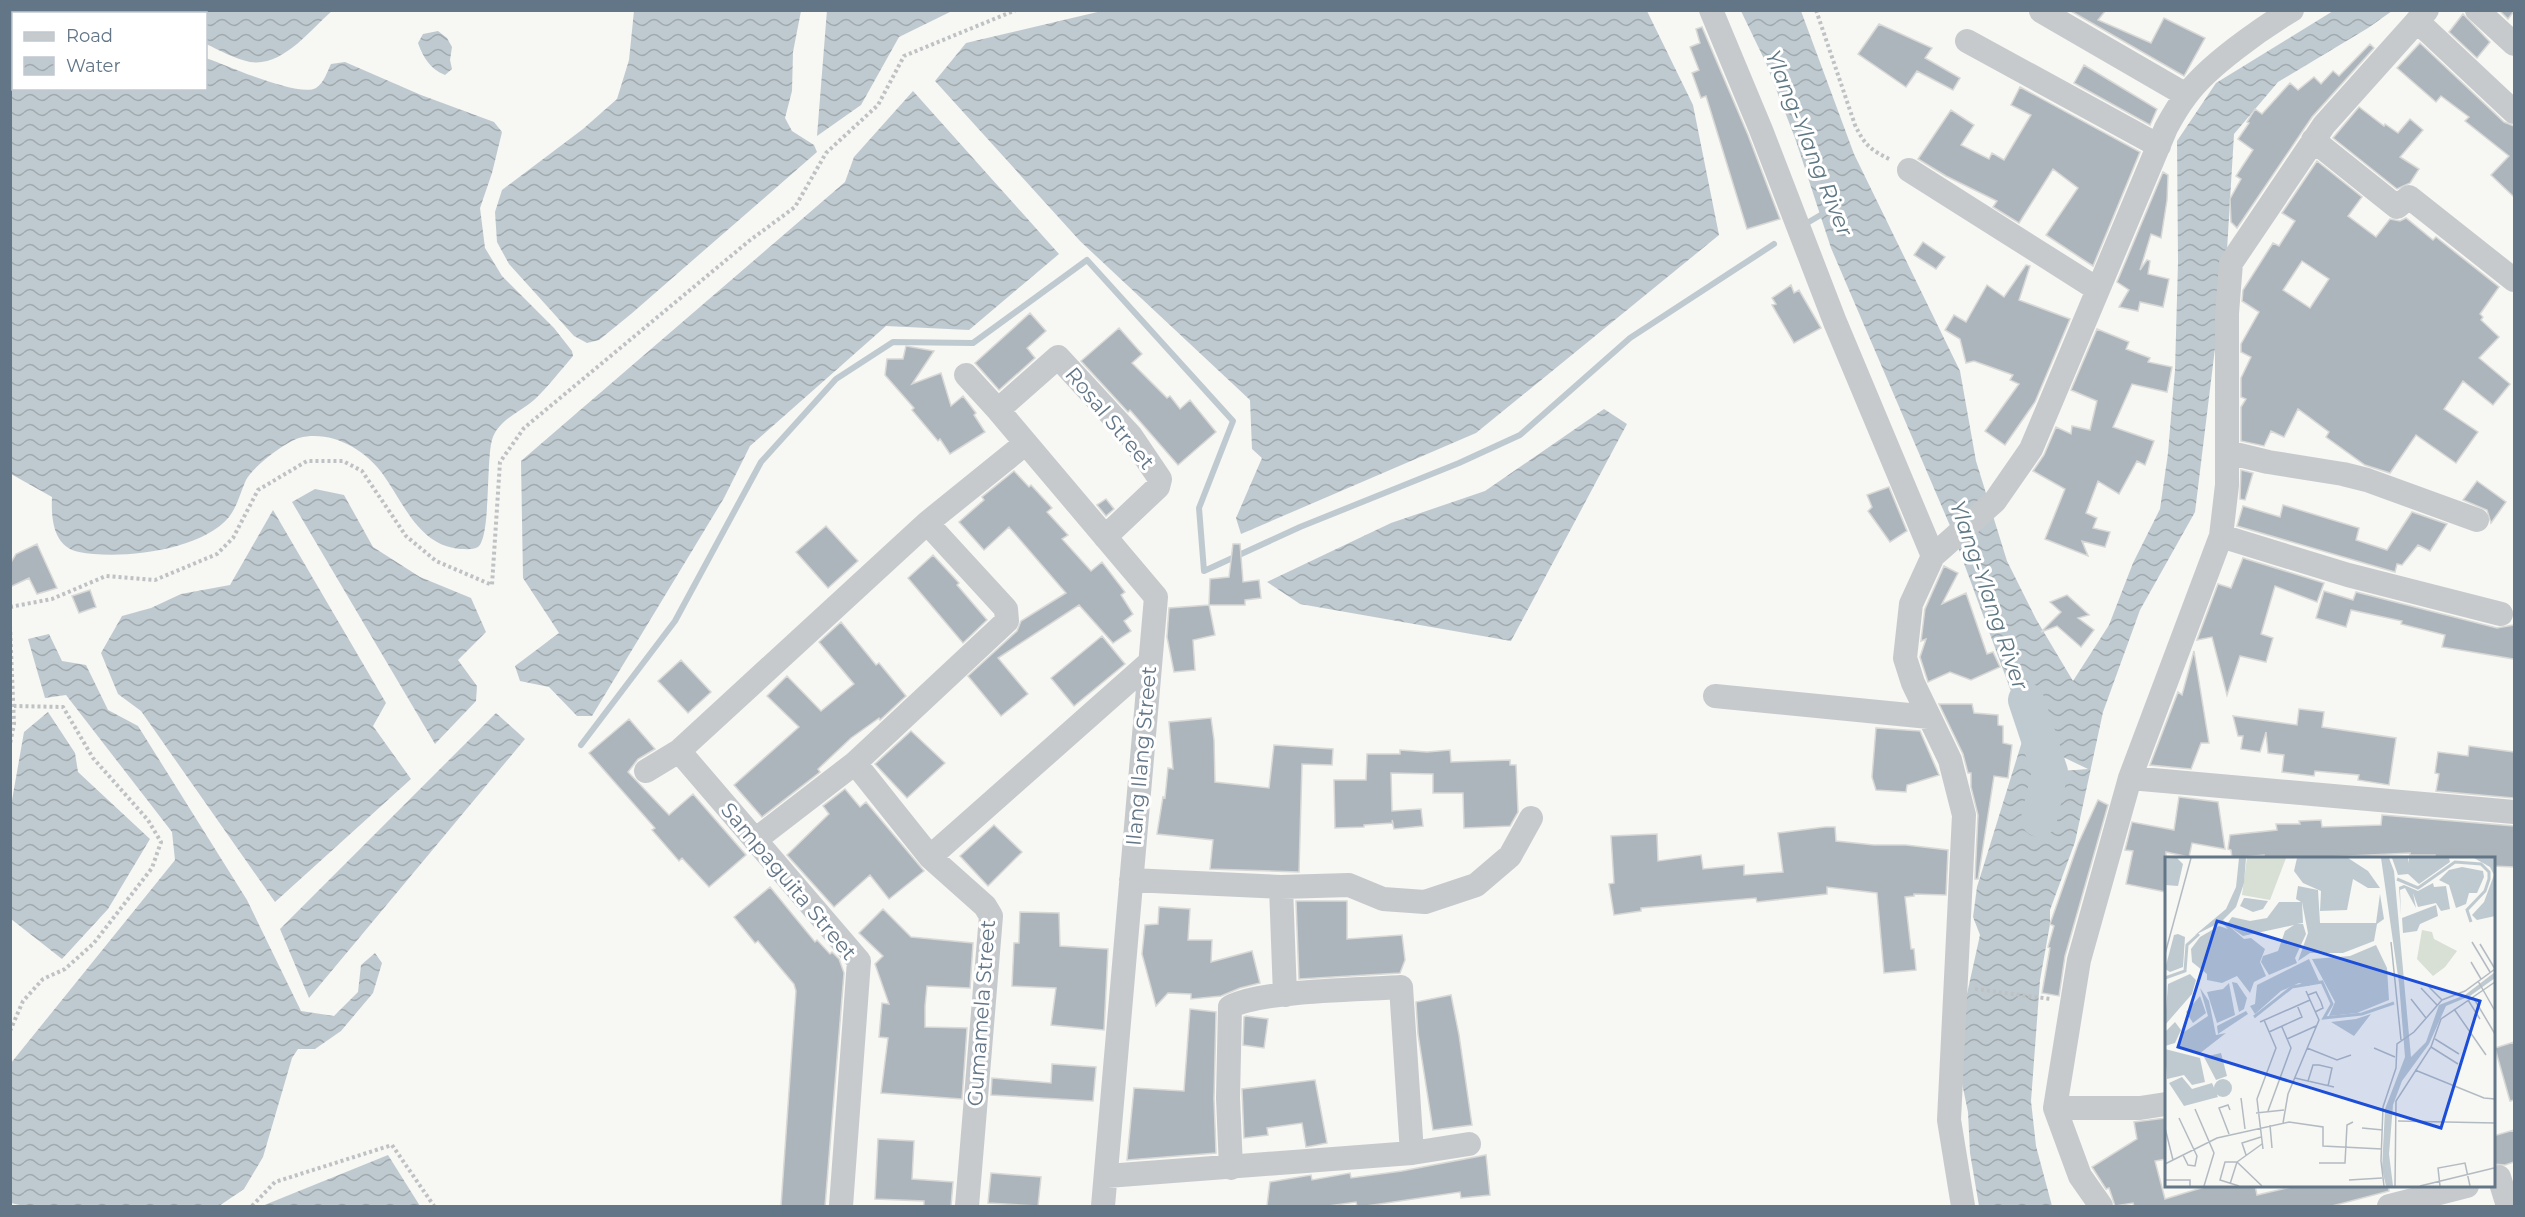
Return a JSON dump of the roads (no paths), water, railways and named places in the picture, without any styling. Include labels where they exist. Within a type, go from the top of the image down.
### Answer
[{"type":"street","points":[[1711,10],[1761,130],[1835,321],[1940,550]]},
{"type":"street","points":[[1963,1206],[1949,1120],[1964,815],[1950,760],[1929,717],[1905,658],[1911,604],[1940,550],[1995,501],[2031,449],[2166,128],[2186,95],[2203,77],[2244,44],[2269,24],[2292,10]]},
{"type":"street","points":[[2477,10],[2514,44]]},
{"type":"street","points":[[2041,11],[2186,95]]},
{"type":"street","points":[[2101,1206],[2080,1176],[2055,1108],[2079,960],[2130,778],[2222,536],[2227,485],[2228,313],[2231,263],[2324,125],[2422,16],[2514,112]]},
{"type":"street","points":[[1967,41],[2159,146]]},
{"type":"street","points":[[2313,140],[2397,207],[2409,196],[2514,280]]},
{"type":"street","points":[[1909,170],[2097,289]]},
{"type":"street","name":"Rosal Street","points":[[998,410],[1058,357],[1131,436],[1160,479],[1158,487],[1105,537]]},
{"type":"street","name":"Ilang Ilang Street","points":[[966,375],[1156,597],[1103,1206]]},
{"type":"street","points":[[646,771],[679,751],[927,523],[1026,443]]},
{"type":"street","points":[[2227,452],[2367,480],[2477,520]]},
{"type":"street","points":[[755,840],[855,763],[1006,621],[1006,609],[927,523]]},
{"type":"street","points":[[2222,536],[2348,575],[2501,614]]},
{"type":"street","points":[[930,857],[1149,663]]},
{"type":"street","points":[[1715,696],[1929,717]]},
{"type":"street","name":"Sampaguita Street","points":[[679,751],[859,961],[842,1206]]},
{"type":"street","name":"Gumamela Street","points":[[855,763],[930,857],[985,906],[991,916],[967,1206]]},
{"type":"street","points":[[2130,778],[2514,812]]},
{"type":"street","points":[[1131,880],[1281,887],[1349,885],[1383,899],[1425,902],[1476,885],[1510,856],[1532,818]]},
{"type":"street","points":[[1281,887],[1285,995]]},
{"type":"street","points":[[1231,1168],[1228,1098],[1230,1007],[1238,1003],[1285,995],[1401,987],[1412,1153]]},
{"type":"street","points":[[2055,1108],[2140,1108],[2165,1104]]},
{"type":"street","points":[[1107,1176],[1412,1153],[1469,1144]]},
{"type":"street","points":[[2502,1176],[2508,1206]]},
{"type":"street","points":[[2389,1206],[2417,1203],[2461,1187]]},
{"type":"water","points":[[11,10],[31,11],[12,12],[11,42]]},
{"type":"water","points":[[332,10],[295,46],[274,59],[262,62],[244,61],[207,44],[207,12],[116,11]]},
{"type":"water","points":[[827,10],[952,11],[899,37],[861,105],[817,136]]},
{"type":"water","points":[[1106,10],[1647,11],[1693,105],[1719,235],[1476,433],[1241,534],[1236,518],[1262,458],[1252,449],[1250,400],[1080,241],[935,81],[966,43]]},
{"type":"water","points":[[46,11],[102,12],[46,12]]},
{"type":"water","points":[[634,11],[801,11],[793,52],[792,91],[785,118],[792,131],[814,145],[817,152],[631,314],[599,340],[587,343],[574,336],[509,264],[497,242],[495,212],[502,190],[583,129],[617,99],[629,60]]},
{"type":"water","points":[[1741,11],[1801,11],[1854,154],[1960,371],[1976,461],[2007,561],[2036,619],[2073,681],[2109,625],[2133,563],[2160,509],[2168,453],[2175,370],[2178,262],[2177,141],[2216,83],[2333,11],[2392,11],[2278,82],[2234,134],[2227,250],[2195,512],[2140,610],[2103,712],[2075,842],[2050,910],[2050,924],[2040,980],[2031,1101],[2036,1146],[2052,1206],[1979,1206],[1970,1153],[1968,1112],[1957,1059],[1963,1012],[1980,935],[1973,917],[1977,887],[2024,735],[2012,694],[1951,528],[1831,248],[1795,138],[1766,63]],"holes":[[[2025,739],[2088,769],[2050,772]]]},
{"type":"water","points":[[438,31],[447,38],[452,47],[450,60],[452,69],[445,75],[428,62],[418,43],[423,34]]},
{"type":"water","points":[[207,58],[279,85],[307,90],[319,86],[331,64],[345,62],[421,95],[494,122],[502,132],[480,208],[485,248],[502,276],[554,328],[572,351],[573,356],[539,395],[504,422],[495,433],[490,450],[485,529],[478,547],[460,549],[445,546],[433,540],[414,521],[382,473],[365,456],[345,443],[311,436],[293,440],[262,462],[246,480],[229,517],[216,529],[199,538],[158,550],[115,555],[79,552],[64,544],[55,530],[52,497],[11,474],[12,70],[12,90],[207,90]]},
{"type":"water","points":[[913,91],[1059,254],[969,330],[886,326],[750,446],[724,498],[592,716],[577,716],[549,687],[520,681],[515,666],[559,633],[523,578],[521,461],[845,182],[854,157]]},
{"type":"water","points":[[1604,409],[1627,424],[1511,641],[1300,604],[1267,582],[1391,523],[1485,491]]},
{"type":"water","points":[[315,489],[344,495],[373,547],[420,577],[471,598],[486,632],[458,660],[477,686],[476,701],[435,744],[292,502]]},
{"type":"water","points":[[273,510],[386,703],[373,726],[411,779],[275,902],[141,711],[118,694],[101,653],[122,616],[151,608],[181,594],[230,585]]},
{"type":"water","points":[[49,634],[62,661],[86,665],[108,710],[138,726],[247,900],[301,1011],[334,1016],[358,992],[361,965],[375,953],[382,963],[373,993],[341,1031],[315,1049],[298,1049],[292,1058],[263,1157],[244,1189],[219,1206],[24,1206],[11,1203],[11,1063],[175,860],[172,832],[66,695],[45,698],[28,639]]},
{"type":"water","points":[[48,712],[75,753],[78,772],[150,839],[108,909],[62,959],[11,919],[11,806],[24,732]]},
{"type":"water","points":[[496,713],[525,739],[309,998],[280,929]]},
{"type":"water","points":[[388,1155],[420,1206],[262,1206]]},
{"type":"waterway","points":[[1802,226],[1824,213]]},
{"type":"waterway","points":[[581,745],[675,621],[761,462],[836,379],[893,342],[973,343],[1087,260],[1233,421],[1199,508],[1204,571],[1300,527],[1459,463],[1520,435],[1630,338],[1774,244]]},
{"type":"waterway","name":"Ylang-Ylang River","points":[[2026,700],[2050,772],[2039,819]]}]
